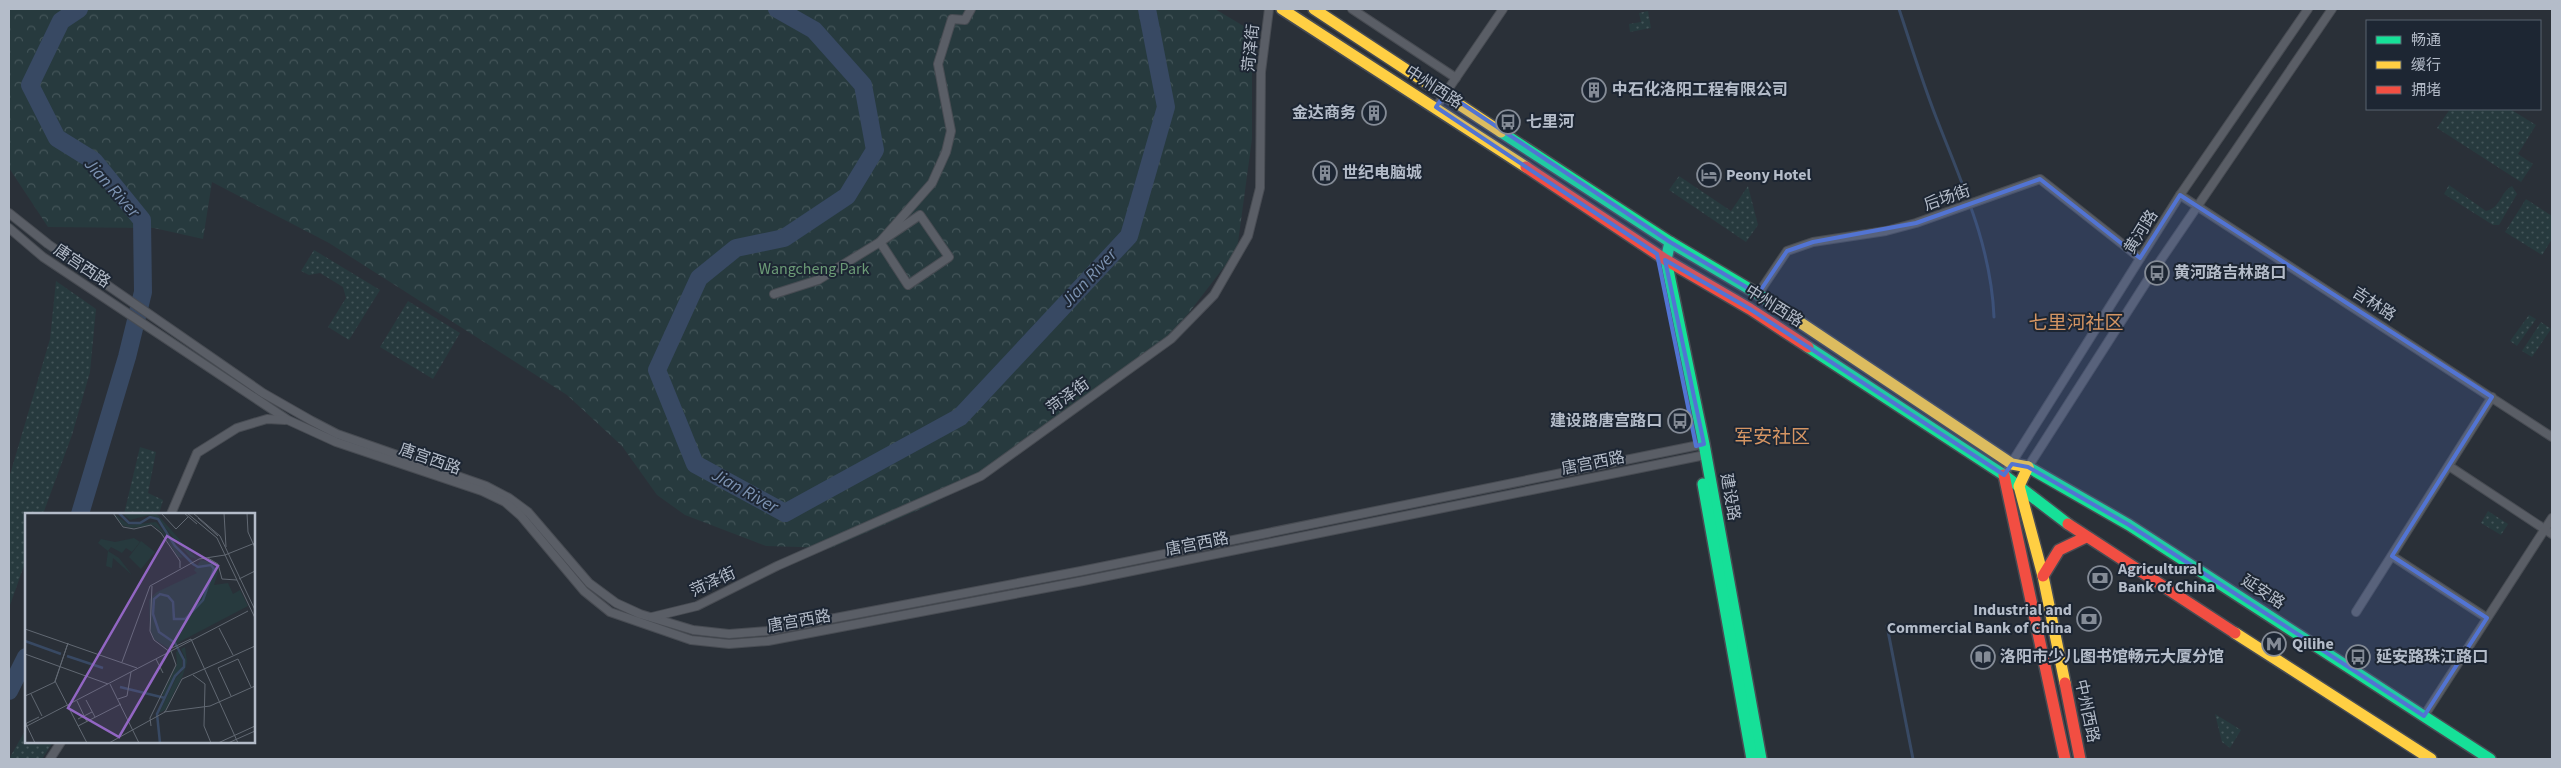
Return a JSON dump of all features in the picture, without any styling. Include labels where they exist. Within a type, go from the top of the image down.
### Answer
[{"type":"main road","name":"中州西路","points":[[1282,9],[1436,107],[1661,257],[1750,309],[2004,475],[2065,759]]},
{"type":"main road","name":"中州西路","points":[[1314,9],[1446,93],[1670,242],[1758,294],[2012,464]]},
{"type":"main road","name":"建设路","points":[[1670,242],[1661,257],[1701,450],[1761,759]]},
{"type":"main road","name":"建设路","points":[[1701,450],[1752,759]]},
{"type":"main road","name":"延安路","points":[[2012,464],[2028,467],[2129,525],[2490,759]]},
{"type":"main road","points":[[2019,486],[2028,467]]},
{"type":"main road","points":[[2004,475],[2086,537],[2431,759]]},
{"type":"main road","name":"中州西路","points":[[2019,486],[2043,576],[2080,759]]},
{"type":"main road","points":[[2043,576],[2053,557],[2064,544],[2086,537]]},
{"type":"street","points":[[880,242],[932,182],[946,152],[951,131],[938,64],[952,19],[965,20],[971,9]]},
{"type":"street","name":"菏泽街","points":[[652,617],[697,606],[777,566],[981,476],[1171,340],[1214,295],[1248,236],[1260,188],[1261,72],[1269,9]]},
{"type":"street","points":[[1352,9],[1456,78]]},
{"type":"street","points":[[1436,107],[1503,9]]},
{"type":"street","name":"黄河路","points":[[2004,475],[2180,195],[2308,9]]},
{"type":"street","name":"黄河路","points":[[2028,467],[2156,266],[2332,9]]},
{"type":"street","name":"后场街","points":[[1758,294],[1788,251],[1813,242],[1886,231],[1962,209],[2040,179],[2140,258]]},
{"type":"street","name":"吉林路","points":[[2180,195],[2552,436]]},
{"type":"street","name":"唐宫西路","points":[[9,213],[48,244],[263,393],[337,434],[486,486],[509,498],[528,512],[589,583],[616,603],[693,630],[730,634],[767,631],[1701,450]]},
{"type":"street","points":[[774,294],[818,280],[920,215],[949,257],[908,284],[880,242]]},
{"type":"street","name":"唐宫西路","points":[[9,228],[43,256],[258,402],[288,420],[336,442],[482,491],[505,502],[521,516],[584,591],[610,612],[691,640],[729,644],[768,641],[1073,583],[1701,450]]},
{"type":"street","points":[[2356,612],[2492,397]]},
{"type":"street","points":[[171,513],[197,453],[237,428],[267,419],[288,420],[295,411]]},
{"type":"street","points":[[2449,466],[2552,534]]},
{"type":"street","points":[[2424,716],[2552,518]]},
{"type":"street","points":[[2392,556],[2487,618]]},
{"type":"street","points":[[50,759],[60,743]]},
{"type":"highlighted area","points":[[1446,93],[1670,242],[1758,294],[1787,251],[1813,242],[1916,223],[2040,179],[2140,258],[2180,195],[2492,397],[2392,556],[2487,618],[2424,716],[2129,525],[2028,467],[2012,464],[2004,475],[1750,309],[1665,260],[1704,444],[1696,446],[1657,254],[1436,107]]},
{"type":"green space","name":"Wangcheng Park","points":[[9,9],[1215,9],[1252,31],[1252,139],[1237,250],[1188,314],[1144,360],[1019,447],[930,505],[831,548],[766,546],[685,515],[657,495],[622,446],[567,395],[329,243],[212,182],[203,239],[154,228],[48,227],[9,168]]},
{"type":"green space","points":[[1648,11],[1651,28],[1630,32],[1629,24],[1641,22],[1639,13]]},
{"type":"green space","points":[[2449,110],[2512,110],[2536,125],[2518,154],[2533,164],[2521,182],[2437,128]]},
{"type":"green space","points":[[1679,176],[1731,211],[1748,186],[1758,225],[1746,242],[1669,190]]},
{"type":"green space","points":[[2449,185],[2486,211],[2495,207],[2505,192],[2512,186],[2517,194],[2499,225],[2493,225],[2444,194]]},
{"type":"green space","points":[[2526,199],[2552,216],[2552,239],[2542,255],[2505,232]]},
{"type":"green space","points":[[314,250],[380,290],[349,340],[328,327],[346,298],[343,287],[320,273],[309,275],[301,271]]},
{"type":"green space","points":[[56,281],[96,309],[90,372],[72,435],[43,513],[25,513],[25,563],[9,608],[9,478],[50,339]]},
{"type":"green space","points":[[408,301],[460,333],[433,379],[380,347]]},
{"type":"green space","points":[[2529,315],[2536,319],[2517,346],[2510,341]]},
{"type":"green space","points":[[2541,322],[2551,329],[2532,357],[2522,351]]},
{"type":"green space","points":[[140,447],[156,452],[148,493],[163,500],[159,513],[124,513]]},
{"type":"green space","points":[[2488,511],[2508,524],[2501,535],[2481,523]]},
{"type":"green space","points":[[2215,714],[2241,730],[2230,748],[2222,742]]},
{"type":"green space","points":[[25,731],[25,743],[52,743],[42,759],[9,759]]},
{"type":"waterway","name":"Jian River","points":[[79,9],[61,21],[30,85],[57,138],[94,161],[142,220],[143,292],[127,357],[80,513]]},
{"type":"waterway","name":"Jian River","points":[[777,9],[814,30],[863,85],[875,150],[847,196],[784,238],[736,248],[699,278],[657,370],[695,464],[785,513],[960,417],[1129,236],[1166,107],[1147,9]]},
{"type":"waterway","points":[[1899,9],[1931,104],[1974,215],[1992,290],[1994,317]]},
{"type":"waterway","points":[[1887,626],[1913,759]]},
{"type":"waterway","name":"Jian River","points":[[9,691],[25,659]]},
{"type":"traffic: fast","points":[[1501,132],[1670,242],[1758,294],[1801,323]]},
{"type":"traffic: fast","points":[[1670,242],[1666,260],[1704,444],[1761,759]]},
{"type":"traffic: fast","points":[[1808,347],[2004,475],[2068,524]]},
{"type":"traffic: fast","points":[[2028,467],[2129,525],[2490,759]]},
{"type":"traffic: fast","points":[[1703,484],[1752,759]]},
{"type":"traffic: slow","points":[[1282,9],[1526,167]]},
{"type":"traffic: slow","points":[[1314,9],[1501,132]]},
{"type":"traffic: slow","points":[[1801,323],[2012,464],[2028,467]]},
{"type":"traffic: slow","points":[[2028,467],[2019,486],[2043,576],[2065,683]]},
{"type":"traffic: slow","points":[[2235,633],[2431,759]]},
{"type":"traffic: jam","points":[[1526,167],[1666,260],[1750,309],[1808,347]]},
{"type":"traffic: jam","points":[[2004,475],[2065,759]]},
{"type":"traffic: jam","points":[[2068,524],[2235,633]]},
{"type":"traffic: jam","points":[[2043,576],[2059,550],[2086,537]]},
{"type":"traffic: jam","points":[[2065,683],[2080,759]]},
{"type":"place","name":"中石化洛阳工程有限公司","points":[[1594,90]]},
{"type":"place","name":"金达商务","points":[[1374,113]]},
{"type":"place","name":"七里河","points":[[1508,122]]},
{"type":"place","name":"世纪电脑城","points":[[1325,173]]},
{"type":"place","name":"Peony Hotel","points":[[1709,175]]},
{"type":"place","name":"黄河路吉林路口","points":[[2157,273]]},
{"type":"place","name":"建设路唐宫路口","points":[[1680,421]]},
{"type":"place","name":"Agricultural Bank of China","points":[[2100,578]]},
{"type":"place","name":"Industrial and Commercial Bank of China","points":[[2089,619]]},
{"type":"place","name":"Qilihe","points":[[2274,644]]},
{"type":"place","name":"洛阳市少儿图书馆畅元大厦分馆","points":[[1983,657]]},
{"type":"place","name":"延安路珠江路口","points":[[2358,657]]},
{"type":"district","name":"七里河社区","points":[[2076,323]]},
{"type":"district","name":"军安社区","points":[[1772,437]]}]
